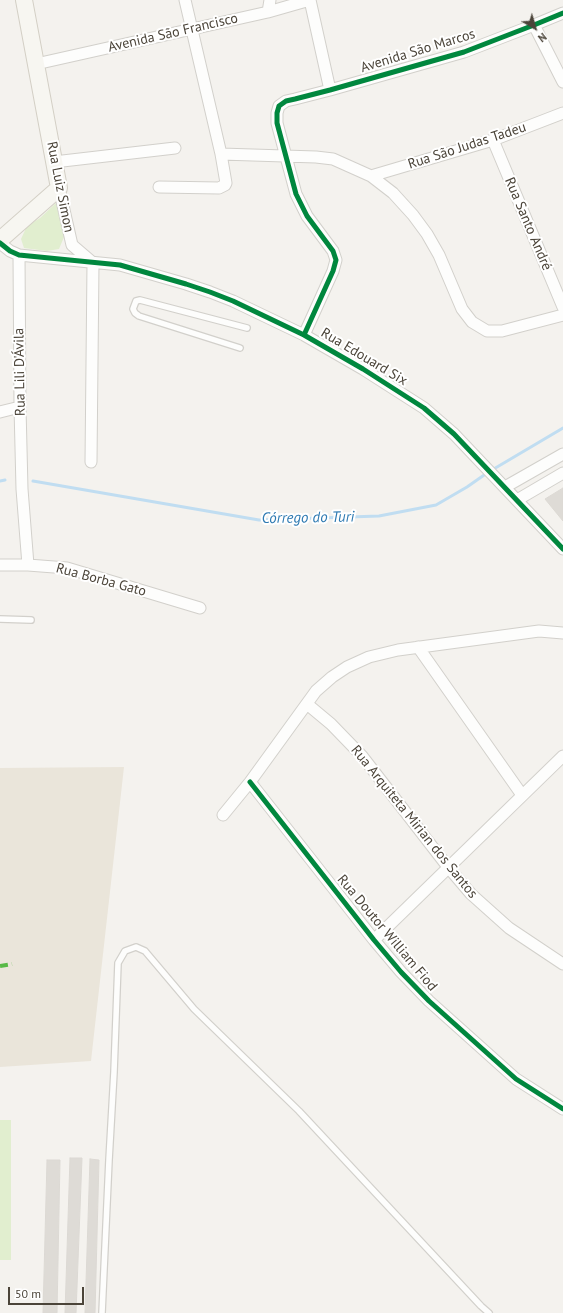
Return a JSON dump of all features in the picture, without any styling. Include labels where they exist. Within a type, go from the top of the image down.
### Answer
[{"type":"main road","name":"Rua Luiz Simon","points":[[24,0],[59,188]]},
{"type":"main road","points":[[0,242],[59,188]]},
{"type":"street","points":[[159,187],[219,188],[225,185],[226,179],[185,0]]},
{"type":"street","points":[[268,12],[270,0]]},
{"type":"street","name":"Avenida São Francisco","points":[[36,64],[268,12],[310,0]]},
{"type":"street","points":[[310,0],[330,90]]},
{"type":"street","name":"Avenida São Marcos","points":[[286,155],[277,122],[279,106],[286,101],[464,52],[563,13]]},
{"type":"street","points":[[534,25],[563,82]]},
{"type":"street","name":"Rua São Judas Tadeu","points":[[371,176],[493,140],[563,113]]},
{"type":"street","name":"Rua Santo André","points":[[493,140],[563,307]]},
{"type":"street","points":[[54,162],[174,148]]},
{"type":"street","points":[[221,154],[286,155],[333,160],[371,176],[393,193],[413,215],[439,254],[462,309],[472,322],[487,331],[502,331],[563,315]]},
{"type":"street","points":[[286,155],[296,194],[301,205],[307,216],[333,251],[336,260],[333,271],[304,335]]},
{"type":"street","name":"Rua Luiz Simon","points":[[59,188],[72,245],[93,263]]},
{"type":"street","points":[[0,242],[10,251],[19,255]]},
{"type":"street","points":[[58,259],[72,245]]},
{"type":"street","name":"Rua Edouard Six","points":[[19,255],[120,265],[210,292],[304,335],[363,369],[424,408],[454,434],[563,548]]},
{"type":"street","name":"Rua Lili D'Ávila","points":[[19,255],[22,489],[28,565]]},
{"type":"street","points":[[90,462],[93,263]]},
{"type":"street","points":[[0,412],[20,406]]},
{"type":"street","points":[[505,487],[563,454]]},
{"type":"street","points":[[517,500],[563,473]]},
{"type":"street","name":"Rua Borba Gato","points":[[0,565],[28,565],[67,568],[200,608]]},
{"type":"street","points":[[224,815],[250,782],[316,691],[332,677],[348,667],[369,657],[398,650],[540,631],[563,633]]},
{"type":"street","points":[[418,647],[522,795]]},
{"type":"street","name":"Rua Arquiteta Mirian dos Santos","points":[[306,704],[340,733],[362,756],[448,867],[471,894],[509,928],[563,964]]},
{"type":"street","points":[[374,940],[563,756]]},
{"type":"street","name":"Rua Doutor William Fiod","points":[[250,782],[374,940],[401,972],[440,1011],[516,1079],[563,1109]]},
{"type":"lane","points":[[240,348],[139,316],[133,309],[136,301],[140,300],[246,328]]},
{"type":"lane","points":[[0,619],[31,620]]},
{"type":"lane","points":[[102,1313],[118,964],[125,951],[136,947],[145,951],[194,1009],[299,1111],[489,1313]]},
{"type":"shaded area","points":[[124,767],[91,1061],[0,1067],[0,768]]},
{"type":"green space","points":[[56,203],[64,237],[59,249],[47,251],[24,248],[21,239],[27,226],[40,218]]},
{"type":"green space","points":[[0,1120],[11,1120],[11,1260],[0,1260]]},
{"type":"building","points":[[563,488],[563,521],[545,499]]},
{"type":"building","points":[[70,1158],[82,1158],[76,1313],[65,1313]]},
{"type":"building","points":[[90,1159],[99,1160],[95,1313],[85,1313]]},
{"type":"building","points":[[47,1160],[60,1160],[57,1313],[43,1313]]},
{"type":"waterway","name":"Córrego do Turi","points":[[492,470],[563,428]]},
{"type":"waterway","name":"Córrego do Turi","points":[[33,481],[259,520],[379,516],[436,505],[467,487],[487,473]]},
{"type":"waterway","name":"Córrego do Turi","points":[[0,481],[5,480]]},
{"type":"marked path","points":[[0,966],[12,964]]},
{"type":"cycle path","points":[[304,335],[333,271],[336,260],[333,251],[307,216],[296,194],[277,123],[279,106],[286,101],[464,52],[563,13]]},
{"type":"cycle path","points":[[0,243],[10,251],[19,255],[120,265],[186,284],[233,301],[304,335],[363,369],[424,408],[454,434],[563,549]]},
{"type":"cycle path","points":[[250,782],[374,940],[401,972],[429,1001],[516,1079],[563,1109]]}]
